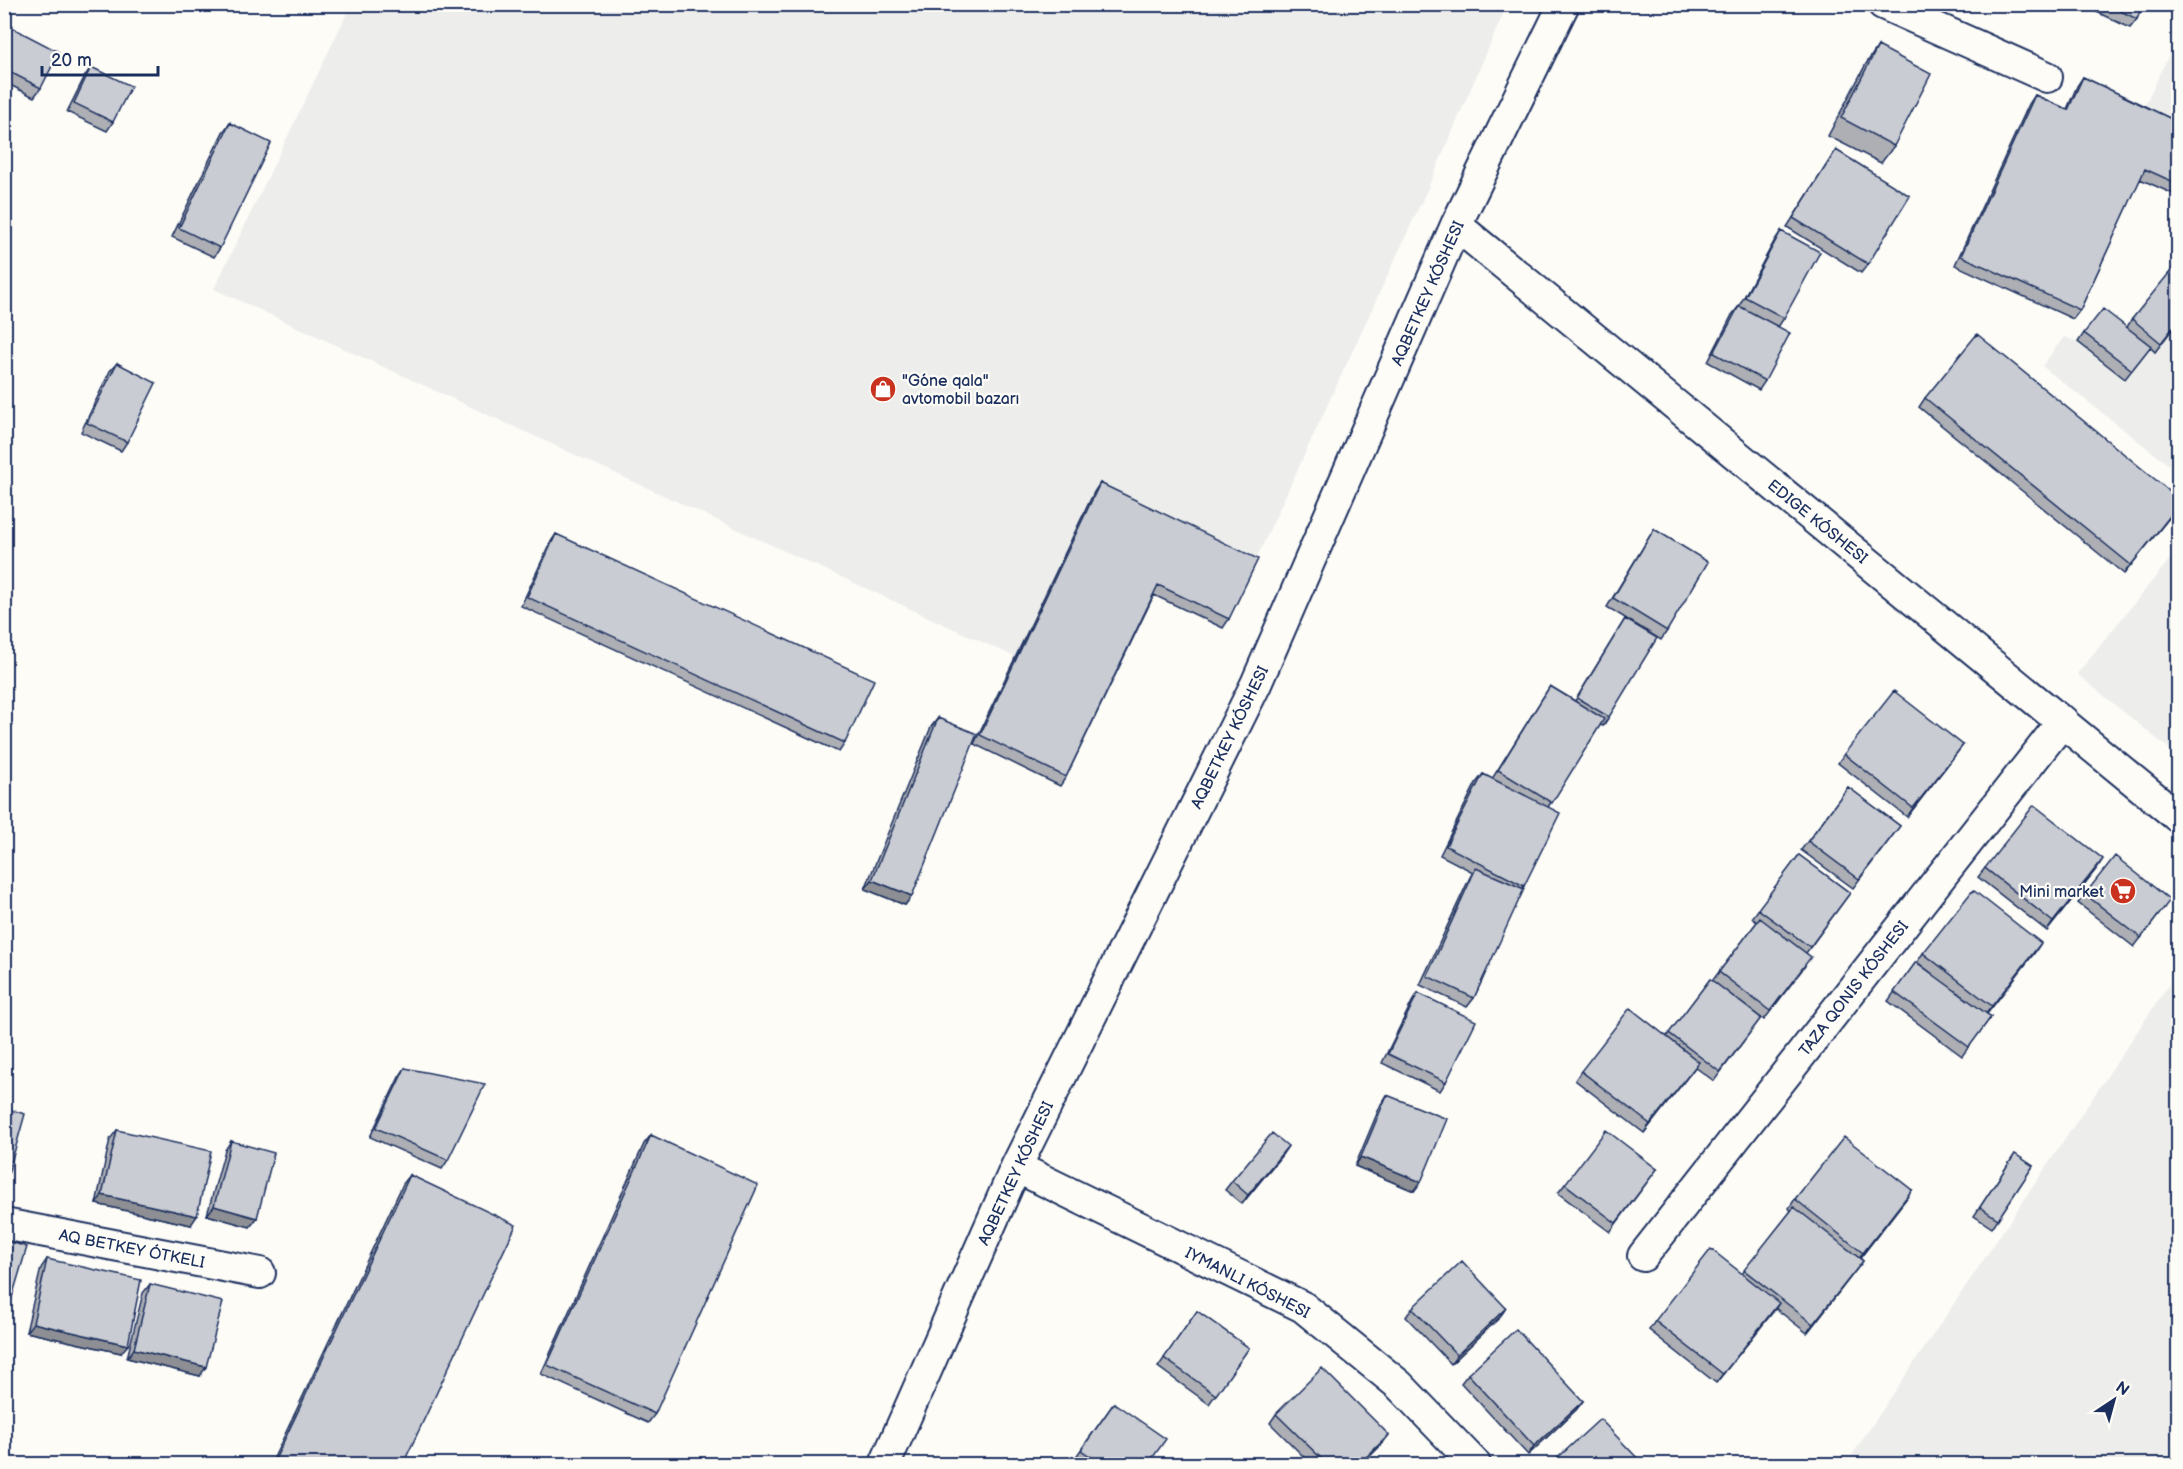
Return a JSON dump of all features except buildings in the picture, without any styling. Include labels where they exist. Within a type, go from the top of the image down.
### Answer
[{"type":"street","name":"AQBETKEY KÓSHESI","points":[[885,1464],[1016,1167],[1256,684],[1456,225],[1564,4]]},
{"type":"street","points":[[1883,4],[2047,77]]},
{"type":"street","name":"EDIGE KÓSHESI","points":[[1456,225],[2178,817]]},
{"type":"street","points":[[1643,1256],[2062,721]]},
{"type":"street","points":[[1016,1167],[1303,1307],[1399,1385],[1475,1464]]},
{"type":"street","name":"AQ BETKEY ÓTKELI","points":[[4,1224],[260,1273]]},
{"type":"shaded area","name":"\"Góne qala\" avtomobil bazarı","points":[[351,5],[1507,5],[1428,188],[1252,568],[1094,493],[1015,657],[214,289]]},
{"type":"shaded area","points":[[2178,36],[2178,133],[2140,115]]},
{"type":"shaded area","points":[[2178,263],[2178,472],[2042,366],[2064,337],[2078,342],[2105,310],[2126,328]]},
{"type":"shaded area","points":[[2178,549],[2178,756],[2077,674]]},
{"type":"shaded area","points":[[2178,971],[2178,1464],[1846,1464]]},
{"type":"place","name":"\"Góne qala\" avtomobil bazarı","points":[[883,389]]},
{"type":"place","name":"Mini market","points":[[2123,891]]}]
